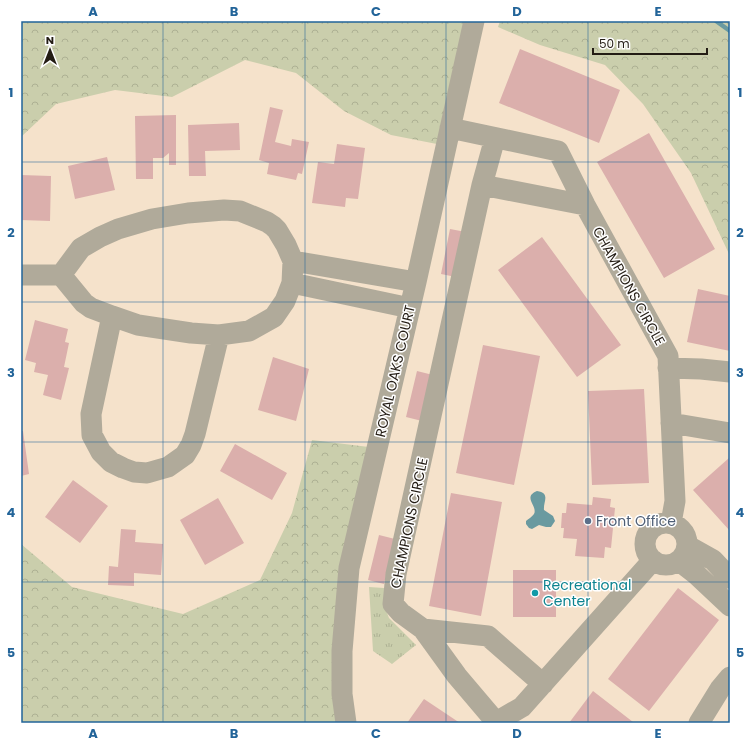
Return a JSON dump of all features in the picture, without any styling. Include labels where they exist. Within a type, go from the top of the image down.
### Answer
[{"type":"street","name":"ROYAL OAKS COURT","points":[[346,723],[342,694],[342,651],[349,568],[416,282],[474,21]]},
{"type":"street","name":"CHAMPIONS CIRCLE","points":[[450,128],[558,151],[585,205],[668,356],[675,501],[671,523]]},
{"type":"street","name":"CHAMPIONS CIRCLE","points":[[495,138],[482,184],[396,574],[394,604],[400,613],[423,629],[457,676],[496,722],[522,707],[653,560]]},
{"type":"street","points":[[482,184],[585,205]]},
{"type":"street","points":[[224,210],[240,211],[267,222],[277,230],[293,261],[292,283],[285,302],[274,317],[249,331],[219,335],[191,333],[138,325],[112,316],[84,304],[61,275],[81,248],[100,236],[118,229],[159,218],[188,213],[224,210]]},
{"type":"street","points":[[293,261],[416,282]]},
{"type":"street","points":[[21,274],[61,275]]},
{"type":"street","points":[[292,283],[410,308]]},
{"type":"street","points":[[112,316],[91,414],[92,435],[101,452],[111,462],[134,472],[147,473],[168,467],[185,455],[191,445],[199,419],[219,335]]},
{"type":"street","points":[[668,368],[730,372]]},
{"type":"street","points":[[671,424],[730,433]]},
{"type":"street","points":[[671,523],[682,529],[687,539],[684,553],[671,565],[666,565],[653,560],[646,551],[645,546],[647,535],[655,526],[671,523]]},
{"type":"street","points":[[684,553],[713,560],[730,578]]},
{"type":"street","points":[[684,553],[697,575],[730,606]]},
{"type":"street","points":[[423,629],[488,636],[543,684]]},
{"type":"street","points":[[699,723],[720,689],[730,677]]},
{"type":"green space","points":[[21,21],[474,21],[447,146],[391,135],[344,111],[296,73],[245,60],[172,97],[115,90],[56,104],[21,137]]},
{"type":"green space","points":[[500,21],[730,21],[730,256],[691,173],[643,104],[605,65],[540,45],[498,27]]},
{"type":"green space","points":[[312,440],[377,448],[349,568],[346,723],[21,723],[21,544],[72,587],[183,614],[260,580],[292,513]]},
{"type":"green space","points":[[369,587],[384,588],[384,605],[389,618],[416,645],[392,664],[373,651]]},
{"type":"water","points":[[537,491],[544,494],[544,510],[553,516],[555,521],[551,527],[539,525],[532,529],[526,524],[526,521],[534,514],[535,511],[531,496]]},
{"type":"building","points":[[520,49],[620,90],[599,143],[499,103]]},
{"type":"building","points":[[270,107],[283,110],[275,142],[291,146],[292,139],[309,142],[302,174],[298,173],[296,180],[267,174],[269,163],[259,160]]},
{"type":"building","points":[[176,115],[176,165],[169,165],[169,153],[163,158],[153,158],[153,179],[136,179],[135,116]]},
{"type":"building","points":[[239,123],[240,150],[205,151],[206,176],[189,176],[188,125]]},
{"type":"building","points":[[649,133],[715,249],[664,278],[597,162]]},
{"type":"building","points":[[337,144],[365,148],[358,199],[346,198],[345,207],[312,203],[318,162],[334,164]]},
{"type":"building","points":[[107,157],[115,190],[75,199],[68,166]]},
{"type":"building","points":[[21,175],[51,176],[50,221],[21,220]]},
{"type":"building","points":[[450,229],[466,232],[456,277],[441,274]]},
{"type":"building","points":[[542,237],[621,345],[577,377],[498,270]]},
{"type":"building","points":[[698,289],[730,296],[730,351],[687,342]]},
{"type":"building","points":[[35,320],[68,329],[65,342],[69,343],[64,367],[69,368],[61,400],[43,395],[48,375],[34,372],[36,363],[25,360]]},
{"type":"building","points":[[483,345],[540,356],[514,485],[456,473]]},
{"type":"building","points":[[273,357],[309,369],[296,421],[258,410]]},
{"type":"building","points":[[417,371],[433,375],[422,421],[406,417]]},
{"type":"building","points":[[644,389],[649,483],[592,485],[588,391]]},
{"type":"building","points":[[21,431],[23,431],[29,474],[21,476]]},
{"type":"building","points":[[235,444],[287,473],[272,500],[220,471]]},
{"type":"building","points":[[729,458],[730,459],[730,531],[693,490]]},
{"type":"building","points":[[73,480],[108,506],[80,543],[45,517]]},
{"type":"building","points":[[451,493],[502,502],[481,616],[429,606]]},
{"type":"building","name":"Front Office","points":[[593,497],[611,499],[610,507],[615,508],[611,548],[605,547],[604,558],[575,556],[577,539],[563,538],[564,528],[561,528],[562,513],[566,513],[567,503],[592,505]]},
{"type":"building","points":[[218,498],[244,543],[205,565],[180,520]]},
{"type":"building","points":[[121,529],[136,530],[135,542],[163,544],[161,575],[134,573],[134,586],[108,585],[109,566],[118,567]]},
{"type":"building","points":[[379,535],[395,539],[384,584],[368,580]]},
{"type":"building","name":"Recreational Center","points":[[513,570],[556,570],[556,617],[513,617]]},
{"type":"building","points":[[678,588],[719,620],[649,711],[608,679]]},
{"type":"building","points":[[593,691],[633,722],[633,723],[569,723]]},
{"type":"building","points":[[424,699],[460,723],[407,723]]},
{"type":"waterway","points":[[716,21],[730,31]]},
{"type":"place","name":"Front Office","points":[[588,521]]},
{"type":"place","name":"Recreational Center","points":[[535,593]]}]
